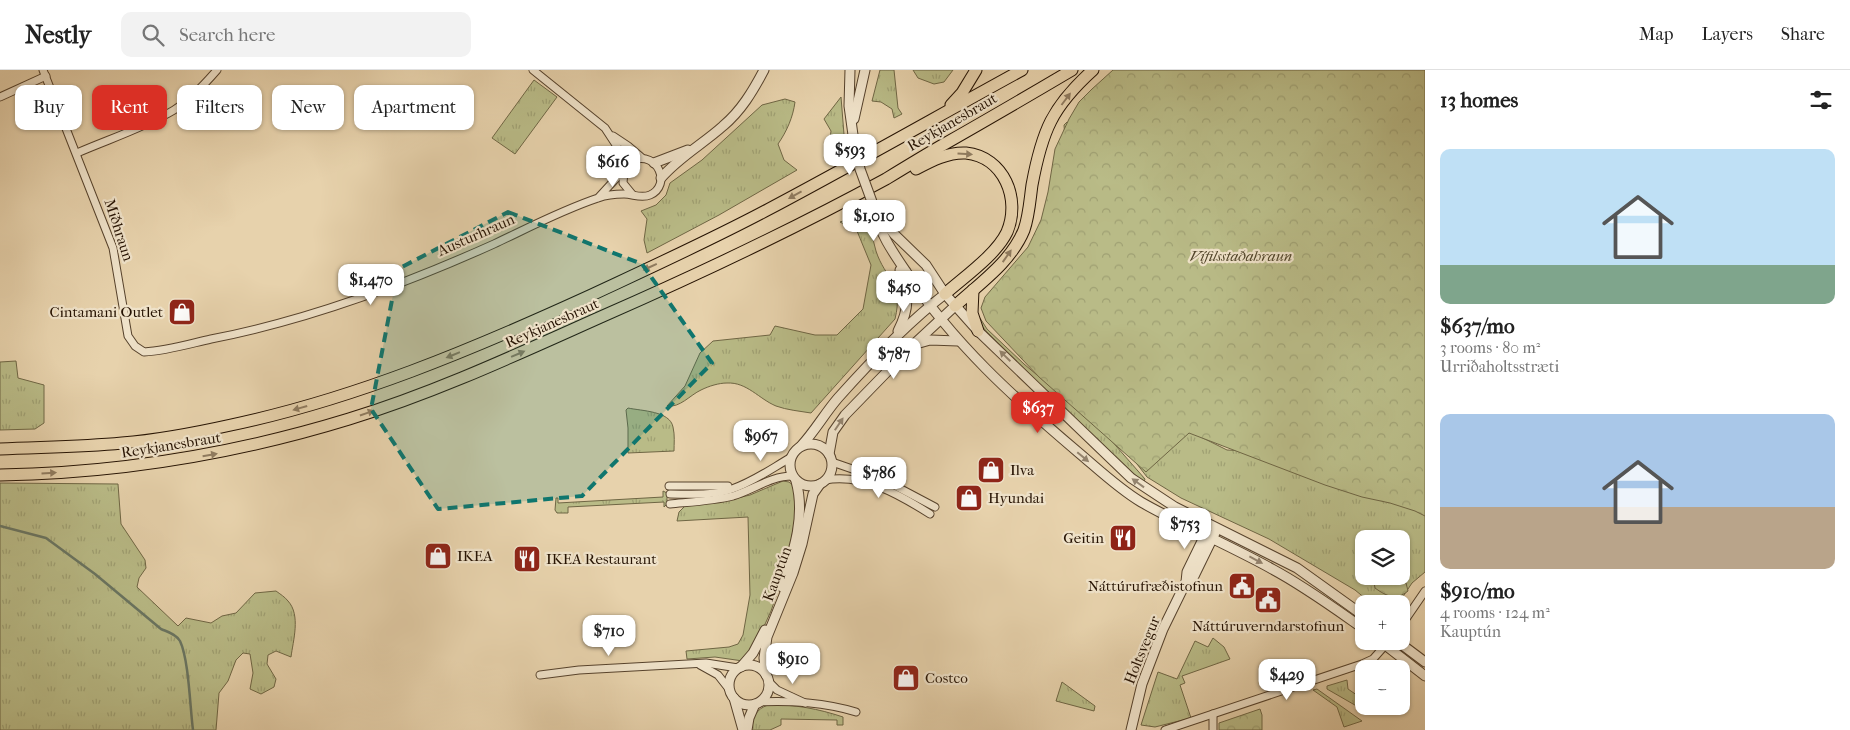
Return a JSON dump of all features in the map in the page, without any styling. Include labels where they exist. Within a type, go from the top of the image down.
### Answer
[{"type":"highway","points":[[945,112],[962,93],[976,70]]},
{"type":"highway","name":"Reykjanesbraut","points":[[0,449],[123,443],[177,435],[232,425],[294,409],[381,382],[473,347],[709,239],[768,210],[1022,70]]},
{"type":"highway","name":"Reykjanesbraut","points":[[0,475],[98,470],[182,460],[263,443],[350,419],[442,386],[672,286],[808,219],[886,178],[1072,70]]},
{"type":"highway","points":[[956,306],[1001,265],[1015,246],[1024,229],[1044,133],[1050,120],[1067,97],[1093,70]]},
{"type":"highway","points":[[808,219],[836,210],[944,156],[965,153],[976,155],[988,161],[996,167],[1008,183],[1012,210],[1008,228],[994,250],[945,294]]},
{"type":"highway","points":[[973,290],[972,313],[978,331]]},
{"type":"street","points":[[77,153],[174,110],[197,91],[217,70]]},
{"type":"street","points":[[533,70],[605,128],[611,135],[624,157],[623,183],[633,195]]},
{"type":"street","name":"Austurhraun","points":[[134,346],[144,352],[209,340],[269,326],[347,303],[493,244],[598,198],[614,194],[644,196],[654,192],[661,178],[670,168],[723,126],[737,112],[750,95],[764,70]]},
{"type":"street","points":[[848,70],[849,106],[860,169],[877,220],[893,253],[904,283],[908,305],[904,321],[895,338]]},
{"type":"street","points":[[853,131],[865,70]]},
{"type":"street","points":[[0,97],[45,73]]},
{"type":"street","name":"Miðhraun","points":[[45,73],[113,248],[128,336],[134,346]]},
{"type":"street","points":[[611,135],[642,158],[654,163],[660,172],[661,178]]},
{"type":"street","name":"Austurhraun","points":[[654,163],[695,147]]},
{"type":"street","name":"Austurhraun","points":[[598,198],[633,160],[642,158]]},
{"type":"street","points":[[875,210],[895,236],[926,265],[945,294],[978,331],[1131,478],[1175,507],[1297,568],[1355,610]]},
{"type":"street","points":[[893,253],[929,306],[958,341],[1030,412],[1132,495],[1308,589],[1355,623]]},
{"type":"street","points":[[670,494],[725,491],[757,478],[790,458],[796,449],[808,438],[838,398],[895,338],[929,306],[945,294]]},
{"type":"street","name":"Kauptún","points":[[747,730],[749,718],[757,703],[767,694],[768,679],[764,658],[767,637],[793,574],[813,494],[830,475],[833,432],[859,399],[940,319],[956,306]]},
{"type":"street","points":[[913,345],[930,340],[958,341]]},
{"type":"street","points":[[670,504],[731,496],[779,477],[794,478],[808,486],[845,479],[870,484],[902,496],[932,511],[884,480],[831,458],[825,449],[814,443],[801,446]]},
{"type":"street","name":"Kauptún","points":[[729,689],[732,675],[753,653],[762,636],[778,600],[787,571],[800,516],[800,501],[790,470],[790,458]]},
{"type":"street","points":[[669,486],[722,487],[741,485]]},
{"type":"street","name":"Holtsvegur","points":[[1133,730],[1142,684],[1163,629],[1186,582],[1187,572],[1214,526]]},
{"type":"street","points":[[1410,613],[1425,591]]},
{"type":"street","points":[[1166,730],[1362,664],[1372,659],[1379,650]]},
{"type":"street","points":[[1393,650],[1425,676]]},
{"type":"street","points":[[1409,650],[1425,662]]},
{"type":"street","points":[[540,675],[579,670],[713,664],[739,667],[752,665],[758,667],[777,690],[805,703]]},
{"type":"street","points":[[699,665],[718,675],[729,689],[734,698],[743,730]]},
{"type":"street","points":[[734,698],[747,705],[757,703],[805,703],[836,706],[856,712]]},
{"type":"street","points":[[1213,730],[1214,714]]},
{"type":"highlighted area","points":[[508,212],[642,264],[712,363],[582,496],[438,509],[371,409],[398,269]]},
{"type":"green space","points":[[880,70],[894,70],[898,108],[902,114],[894,118],[892,109],[881,102],[872,101]]},
{"type":"green space","points":[[913,70],[953,70],[944,82],[934,84],[918,78]]},
{"type":"green space","name":"Vífilsstaðahraun","points":[[1113,70],[1425,70],[1425,516],[1390,503],[1362,497],[1325,485],[1189,433],[1146,472],[1039,377],[986,321],[981,308],[985,297],[1028,247],[1041,220],[1055,149],[1069,119],[1079,102]]},
{"type":"green space","name":"Vífilsstaðahraun","points":[[1425,70],[1425,572],[1412,583],[1404,595],[1361,595],[1269,539],[1181,498],[1147,477],[1130,455],[1049,371],[1195,434],[1227,450],[1249,451],[1065,139],[1064,125],[1067,122],[1070,124]]},
{"type":"green space","points":[[534,80],[557,97],[515,154],[492,138]]},
{"type":"green space","points":[[841,97],[845,147],[833,155],[829,147],[831,131],[824,119]]},
{"type":"green space","points":[[785,99],[795,102],[789,124],[778,144],[784,160],[797,170],[719,215],[647,253],[644,240],[647,219],[641,211],[656,205],[666,195],[670,183],[702,160],[762,105]]},
{"type":"green space","points":[[867,213],[876,251],[895,289],[897,307],[895,319],[811,413],[776,406],[747,388],[734,383],[717,384],[707,387],[681,403],[667,406],[685,386],[700,353],[713,341],[770,335],[775,326],[815,335],[837,335],[863,309],[871,265],[857,231],[840,222]]},
{"type":"green space","points":[[978,315],[987,329],[1024,364],[1102,430],[1145,479],[1144,482],[1113,457],[987,332],[979,323]]},
{"type":"green space","points":[[16,361],[18,378],[44,385],[44,423],[35,429],[0,430],[0,362]]},
{"type":"green space","points":[[628,408],[655,413],[667,418],[673,427],[674,451],[628,453],[626,410]]},
{"type":"green space","points":[[783,481],[789,482],[794,486],[796,513],[787,564],[771,611],[761,633],[743,661],[715,657],[687,659],[686,651],[729,647],[738,644],[743,635],[750,595],[748,517],[677,521],[679,512],[685,506],[750,495]]},
{"type":"green space","points":[[0,483],[118,484],[121,524],[145,560],[146,568],[139,578],[137,587],[178,626],[186,618],[211,623],[222,616],[236,613],[255,593],[276,591],[292,607],[295,628],[291,657],[276,651],[268,655],[267,664],[276,679],[274,687],[261,694],[250,689],[253,673],[250,654],[243,653],[236,660],[228,681],[219,693],[216,730],[0,730]]},
{"type":"green space","points":[[663,491],[667,493],[667,504],[664,507],[664,502],[568,507],[568,513],[557,513],[555,510],[556,498],[558,498],[558,503],[663,497]]},
{"type":"green space","points":[[1374,585],[1406,585],[1408,591],[1402,595],[1388,595],[1375,588]]},
{"type":"green space","points":[[1213,638],[1224,647],[1230,659],[1182,676],[1185,683],[1180,685],[1191,718],[1155,727],[1141,725],[1158,672],[1177,679],[1195,641],[1208,647]]},
{"type":"green space","points":[[1347,680],[1348,689],[1355,694],[1355,705],[1327,689],[1327,686]]},
{"type":"green space","points":[[1062,682],[1095,706],[1094,711],[1056,701]]},
{"type":"green space","points":[[1317,689],[1362,721],[1344,727],[1337,707],[1313,690]]},
{"type":"green space","points":[[768,705],[797,706],[825,712],[843,717],[843,725],[837,725],[837,720],[781,719],[781,725],[770,730],[751,730],[755,714]]},
{"type":"green space","points":[[1260,709],[1262,730],[1219,730],[1219,723]]},
{"type":"waterway","points":[[0,526],[46,538],[95,574],[161,629],[172,634],[180,641],[189,684],[193,730]]},
{"type":"place","name":"Cintamani Outlet","points":[[182,312]]},
{"type":"place","name":"Ilva","points":[[991,470]]},
{"type":"place","name":"Hyundai","points":[[969,498]]},
{"type":"place","name":"Geitin","points":[[1123,538]]},
{"type":"place","name":"IKEA","points":[[438,556]]},
{"type":"place","name":"IKEA Restaurant","points":[[527,559]]},
{"type":"place","name":"Náttúrufræðistofnun","points":[[1242,586]]},
{"type":"place","name":"Náttúruverndarstofnun","points":[[1268,600]]},
{"type":"place","name":"Costco","points":[[906,678]]}]
